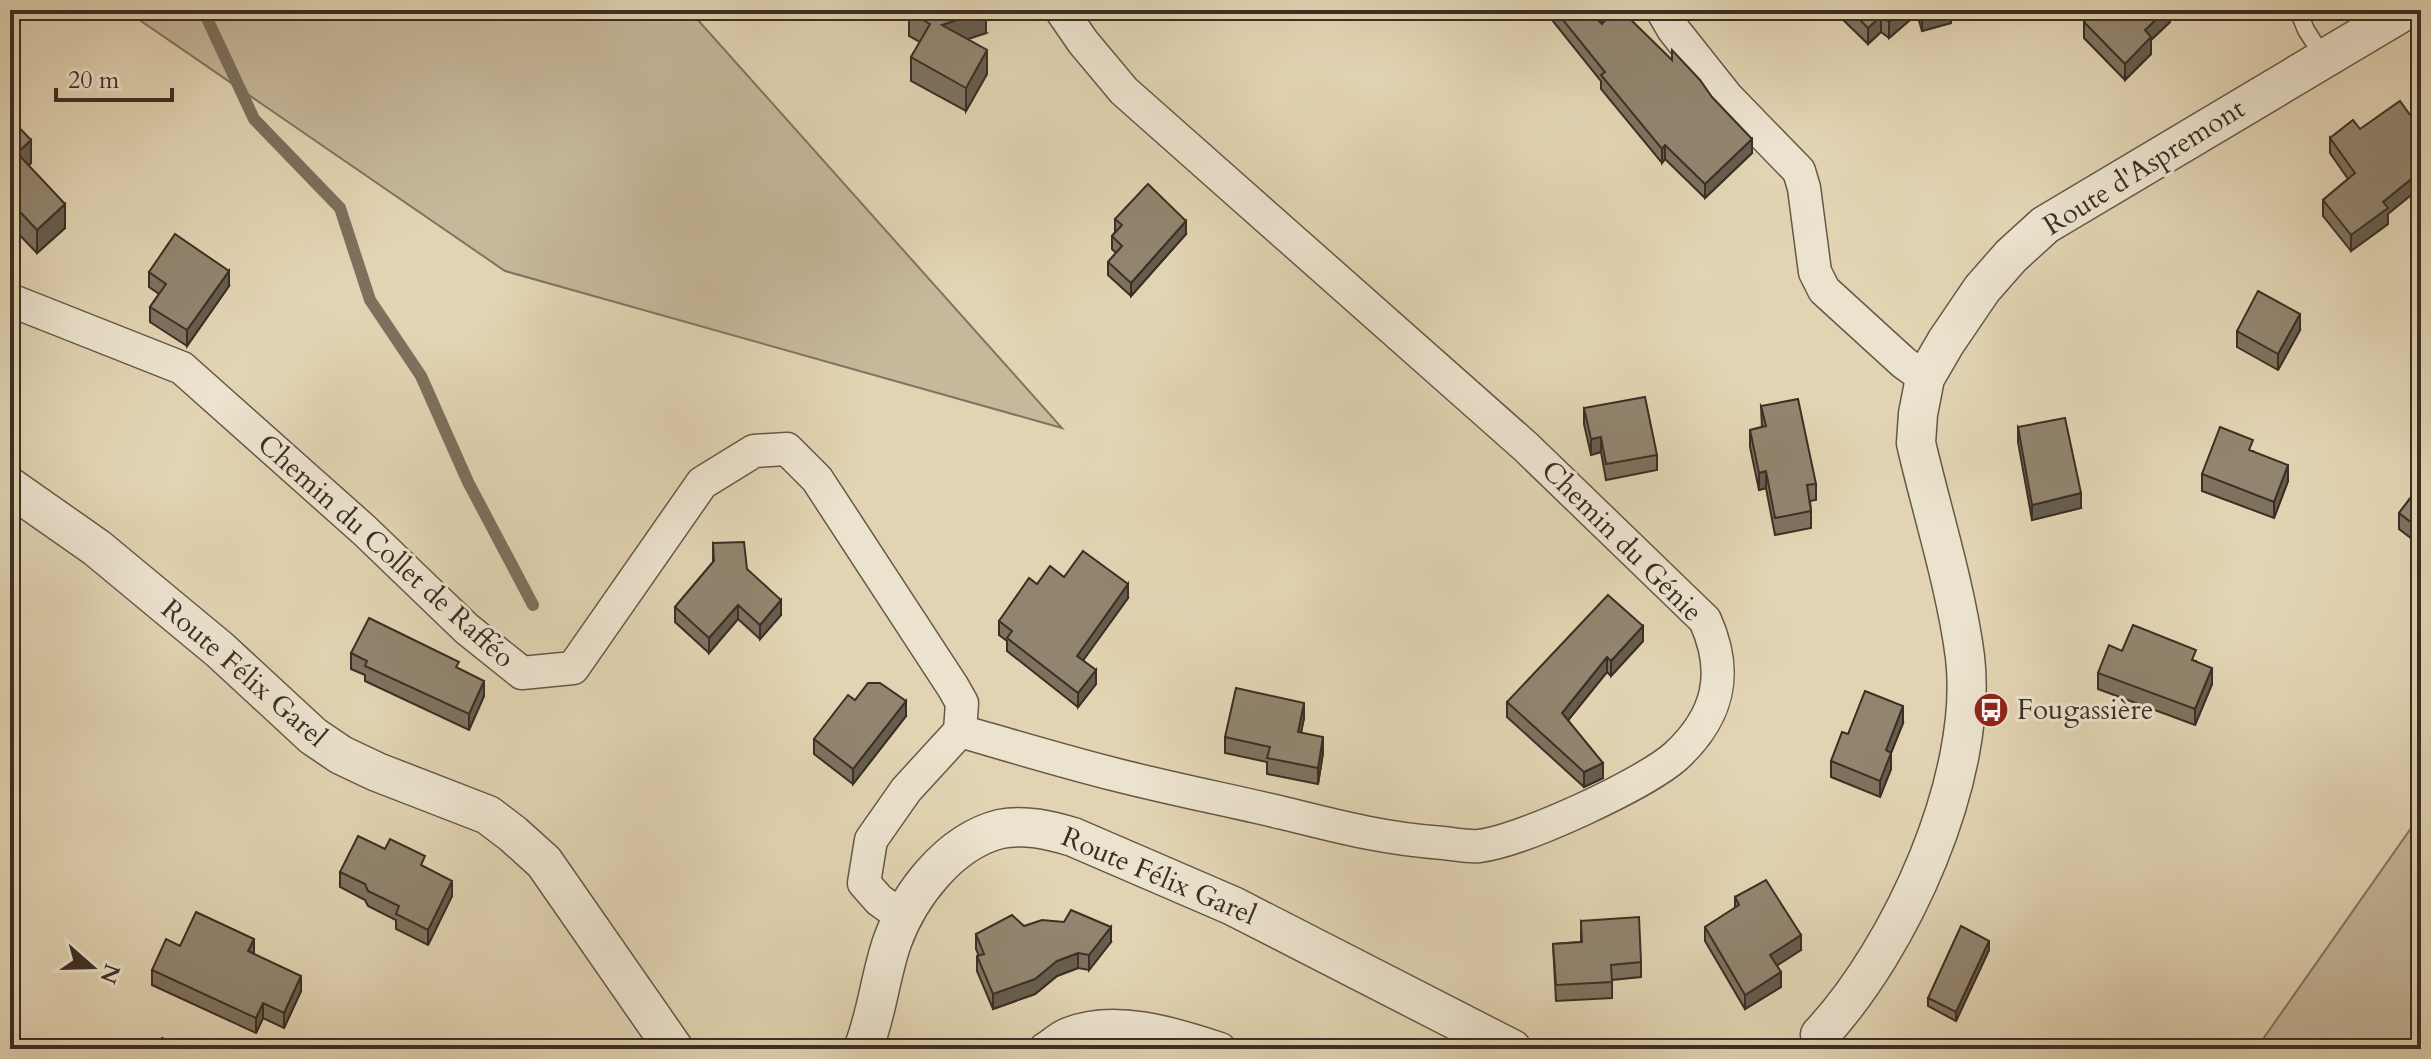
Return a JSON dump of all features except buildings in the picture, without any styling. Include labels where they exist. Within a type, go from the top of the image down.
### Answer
[{"type":"street","name":"Chemin du Génie","points":[[960,731],[1117,775],[1367,835],[1479,846],[1527,833],[1588,806],[1667,764],[1686,747],[1706,721],[1717,692],[1715,641],[1705,620],[1526,447],[1124,91],[1061,10]]},
{"type":"street","points":[[1662,10],[1673,29],[1727,97],[1799,171],[1815,272],[1824,290],[1904,363],[1925,378]]},
{"type":"street","name":"Route d'Aspremont","points":[[1816,1044],[1870,971],[1917,881],[1941,827],[1962,739],[1965,659],[1916,443],[1925,378],[1982,289],[2011,256],[2045,225],[2406,10]]},
{"type":"street","name":"Chemin du Collet de Rafféo","points":[[10,300],[182,368],[364,530],[467,629],[522,673],[573,668],[702,483],[754,451],[787,449],[817,479],[953,687],[962,703],[960,731]]},
{"type":"street","name":"Route Félix Garel","points":[[10,487],[97,548],[220,650],[313,736],[341,755],[377,772],[488,815],[513,834],[544,862],[674,1049]]},
{"type":"street","points":[[904,918],[879,900],[864,883],[871,840],[906,790],[960,731]]},
{"type":"street","name":"Route Félix Garel","points":[[863,1049],[892,942],[933,872],[977,838],[1000,829],[1023,827],[1073,837],[1233,906],[1512,1049]]},
{"type":"street","points":[[1045,1049],[1066,1035],[1092,1028],[1134,1027],[1171,1033],[1220,1049]]},
{"type":"lane","points":[[2298,10],[2306,30],[2324,58]]},
{"type":"shaded area","points":[[125,10],[689,10],[1062,428],[505,271]]},
{"type":"shaded area","points":[[2421,814],[2421,1049],[2256,1049]]},
{"type":"waterway","points":[[203,10],[254,119],[340,208],[370,300],[421,376],[468,482],[533,605]]},
{"type":"place","name":"Fougassière","points":[[1991,710]]}]
